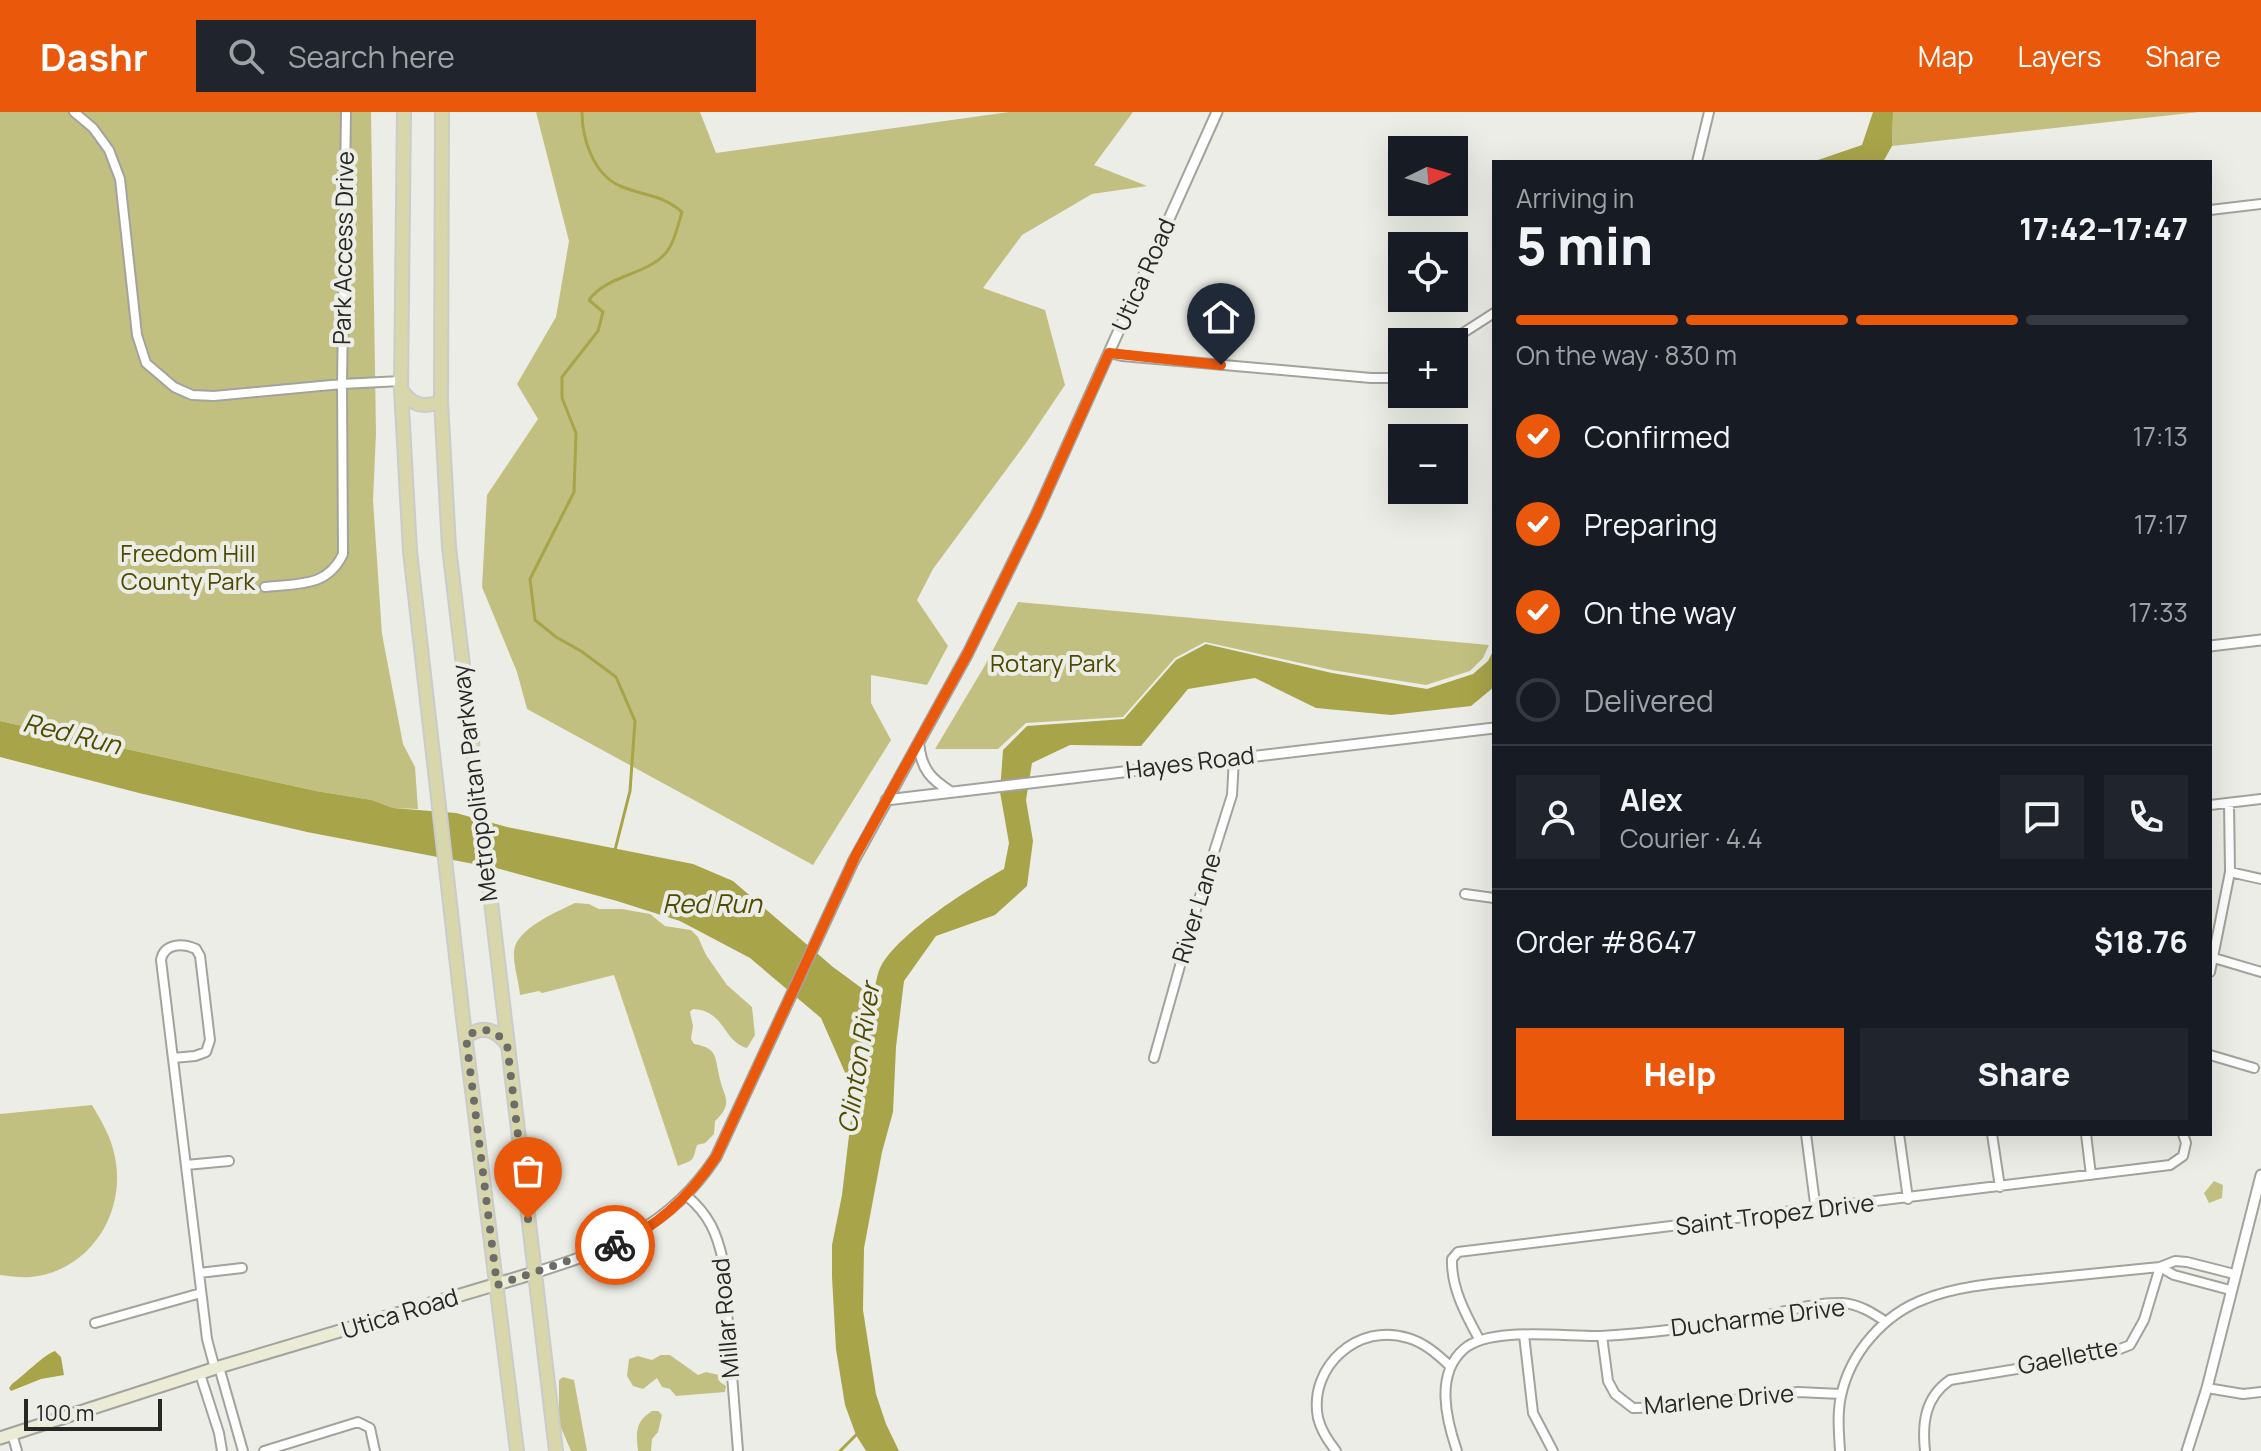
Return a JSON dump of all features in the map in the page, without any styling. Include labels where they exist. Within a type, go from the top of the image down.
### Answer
[{"type":"main road","name":"Metropolitan Parkway","points":[[404,112],[401,385],[414,592],[517,1451]]},
{"type":"main road","name":"Metropolitan Parkway","points":[[442,112],[441,401],[451,575],[556,1451]]},
{"type":"main road","points":[[401,385],[407,398],[418,405],[441,401]]},
{"type":"main road","points":[[466,1037],[478,1030],[487,1030],[496,1033],[507,1044]]},
{"type":"main road","name":"Utica Road","points":[[6,1436],[217,1368],[534,1273]]},
{"type":"street","points":[[74,112],[93,128],[109,150],[120,179],[137,335],[146,363],[176,389],[192,395],[250,394],[342,384],[401,385]]},
{"type":"street","name":"Park Access Drive","points":[[265,587],[323,579],[336,568],[343,554],[346,112]]},
{"type":"street","name":"Utica Road","points":[[534,1273],[624,1241],[662,1218],[687,1196],[722,1148],[818,935],[886,800],[919,746],[1036,515],[1217,112]]},
{"type":"street","points":[[1697,160],[1709,112]]},
{"type":"street","points":[[2212,210],[2261,204]]},
{"type":"street","points":[[1468,330],[1492,314]]},
{"type":"street","points":[[1109,353],[1388,378]]},
{"type":"street","points":[[2212,646],[2261,640]]},
{"type":"street","name":"Hayes Road","points":[[886,800],[1492,728]]},
{"type":"street","points":[[919,746],[921,760],[929,776],[951,792]]},
{"type":"street","name":"River Lane","points":[[1154,1058],[1232,795],[1234,758]]},
{"type":"street","points":[[2212,805],[2261,799]]},
{"type":"street","points":[[2212,965],[2230,872],[2229,803]]},
{"type":"street","points":[[2230,872],[2261,879]]},
{"type":"street","points":[[1465,894],[1492,898]]},
{"type":"street","points":[[173,1058],[200,1055],[206,1052],[210,1040],[200,956],[196,949],[185,945],[167,949],[161,960],[207,1339],[243,1451]]},
{"type":"street","points":[[2214,958],[2261,972]]},
{"type":"street","points":[[2212,1056],[2254,1068]]},
{"type":"street","points":[[1806,1136],[1816,1211]]},
{"type":"street","points":[[1899,1136],[1908,1199]]},
{"type":"street","points":[[1992,1136],[2000,1187]]},
{"type":"street","points":[[2086,1136],[2091,1175]]},
{"type":"street","name":"Saint Tropez Drive","points":[[1479,1339],[1463,1309],[1454,1280],[1452,1259],[1458,1252],[1816,1211],[2170,1165],[2183,1156],[2186,1143],[2184,1136]]},
{"type":"street","points":[[186,1165],[229,1161]]},
{"type":"street","points":[[2187,1451],[2207,1388],[2261,1175]]},
{"type":"street","name":"Millar Road","points":[[687,1196],[709,1218],[719,1241],[738,1451]]},
{"type":"street","points":[[1840,1451],[1841,1394],[1859,1352],[1886,1322],[1907,1306],[1953,1291],[2160,1267],[2175,1261],[2234,1274]]},
{"type":"street","points":[[2160,1267],[2174,1275],[2230,1290]]},
{"type":"street","name":"Gaellette","points":[[1925,1451],[1924,1422],[1931,1399],[1942,1386],[1956,1378],[2107,1354],[2130,1345],[2144,1320],[2160,1267]]},
{"type":"street","points":[[199,1273],[242,1268]]},
{"type":"street","points":[[95,1323],[201,1293]]},
{"type":"street","name":"Ducharme Drive","points":[[1479,1339],[1524,1335],[1602,1336],[1698,1327],[1833,1303],[1857,1306],[1886,1322]]},
{"type":"street","points":[[1524,1335],[1533,1413],[1553,1451]]},
{"type":"street","points":[[1336,1451],[1321,1427],[1317,1399],[1326,1370],[1340,1352],[1363,1338],[1398,1336],[1422,1344],[1450,1366]]},
{"type":"street","name":"Marlene Drive","points":[[1602,1336],[1608,1381],[1615,1394],[1633,1408],[1676,1407],[1798,1392],[1841,1394]]},
{"type":"street","points":[[1457,1451],[1447,1407],[1446,1387],[1450,1366],[1463,1350],[1479,1339]]},
{"type":"street","points":[[200,1374],[222,1451]]},
{"type":"street","points":[[2207,1388],[2243,1394],[2261,1392]]},
{"type":"street","points":[[264,1451],[358,1422],[370,1428],[375,1451]]},
{"type":"street","points":[[6,1436],[17,1451]]},
{"type":"green space","name":"Freedom Hill County Park","points":[[0,112],[371,112],[376,433],[373,500],[382,634],[403,744],[415,767],[418,809],[393,808],[372,800],[316,791],[0,721]]},
{"type":"green space","points":[[536,112],[700,112],[716,153],[1009,112],[1133,112],[1094,165],[1147,186],[1092,194],[1022,235],[983,288],[1045,310],[1065,385],[933,569],[917,600],[948,646],[927,685],[871,675],[871,703],[891,740],[813,865],[527,709],[517,672],[482,587],[487,495],[538,419],[517,384],[556,317],[569,241]]},
{"type":"green space","points":[[1893,112],[2199,112],[1892,146]]},
{"type":"green space","name":"Rotary Park","points":[[1018,602],[1489,645],[1483,658],[1470,671],[1426,685],[1332,670],[1205,642],[1175,658],[1123,717],[1026,723],[998,749],[935,749]]},
{"type":"green space","points":[[575,903],[589,904],[599,909],[650,914],[665,926],[691,930],[727,985],[752,1007],[755,1035],[747,1048],[733,1039],[712,1015],[693,1009],[690,1012],[693,1026],[691,1039],[694,1044],[714,1054],[726,1104],[715,1121],[714,1134],[705,1143],[697,1145],[692,1159],[678,1166],[614,975],[542,993],[520,995],[514,956],[516,943],[538,922]]},
{"type":"green space","points":[[92,1105],[109,1137],[117,1171],[116,1193],[102,1232],[89,1249],[72,1263],[53,1272],[27,1277],[0,1275],[0,1114]]},
{"type":"green space","points":[[2214,1181],[2223,1185],[2222,1198],[2209,1203],[2204,1193]]},
{"type":"green space","points":[[661,1355],[670,1355],[698,1375],[706,1372],[719,1375],[720,1382],[726,1386],[725,1392],[676,1396],[670,1389],[662,1387],[657,1378],[643,1389],[633,1386],[627,1376],[629,1359],[638,1356],[652,1360]]},
{"type":"green space","points":[[563,1377],[574,1380],[587,1451],[571,1451],[559,1423],[559,1380]]},
{"type":"green space","points":[[652,1411],[662,1415],[658,1432],[652,1439],[651,1451],[638,1451],[638,1428],[642,1419]]},
{"type":"water","points":[[1873,112],[1893,112],[1892,146],[1884,160],[1818,160],[1862,145]]},
{"type":"water","points":[[1206,644],[1332,673],[1427,689],[1473,674],[1488,661],[1492,653],[1492,689],[1471,706],[1391,715],[1316,708],[1255,678],[1188,689],[1141,746],[1070,745],[1032,763],[1026,800],[1033,841],[1027,886],[995,915],[936,936],[904,981],[896,1047],[893,1112],[882,1152],[864,1248],[863,1310],[876,1394],[899,1451],[866,1451],[856,1435],[845,1405],[836,1349],[832,1245],[842,1195],[854,1093],[821,1018],[750,958],[680,921],[500,869],[307,832],[0,757],[0,721],[316,791],[372,800],[393,808],[456,813],[507,827],[693,864],[733,881],[833,967],[871,995],[881,966],[903,939],[955,899],[1004,869],[1009,843],[1000,792],[1003,750],[1027,726],[1124,719],[1176,660]]},
{"type":"water","points":[[55,1351],[61,1357],[64,1375],[41,1379],[11,1391],[9,1388],[12,1384]]},
{"type":"waterway","points":[[582,112],[587,144],[603,173],[620,186],[659,198],[682,212],[665,254],[647,267],[606,285],[589,300],[603,312],[598,331],[562,377],[562,398],[576,433],[574,492],[530,579],[535,620],[616,677],[635,721],[630,791],[615,850]]},
{"type":"waterway","points":[[840,1451],[857,1434]]},
{"type":"way so far","points":[[528,1219],[507,1044],[496,1033],[478,1030],[466,1037],[497,1285],[615,1245]]},
{"type":"route","points":[[615,1245],[662,1218],[687,1196],[727,1138],[856,855],[968,653],[1036,515],[1109,353],[1221,365]]},
{"type":"water label","name":"Red Run","points":[[72,734]]},
{"type":"water label","name":"Red Run","points":[[712,904]]},
{"type":"water label","name":"Clinton River","points":[[859,1058]]}]
